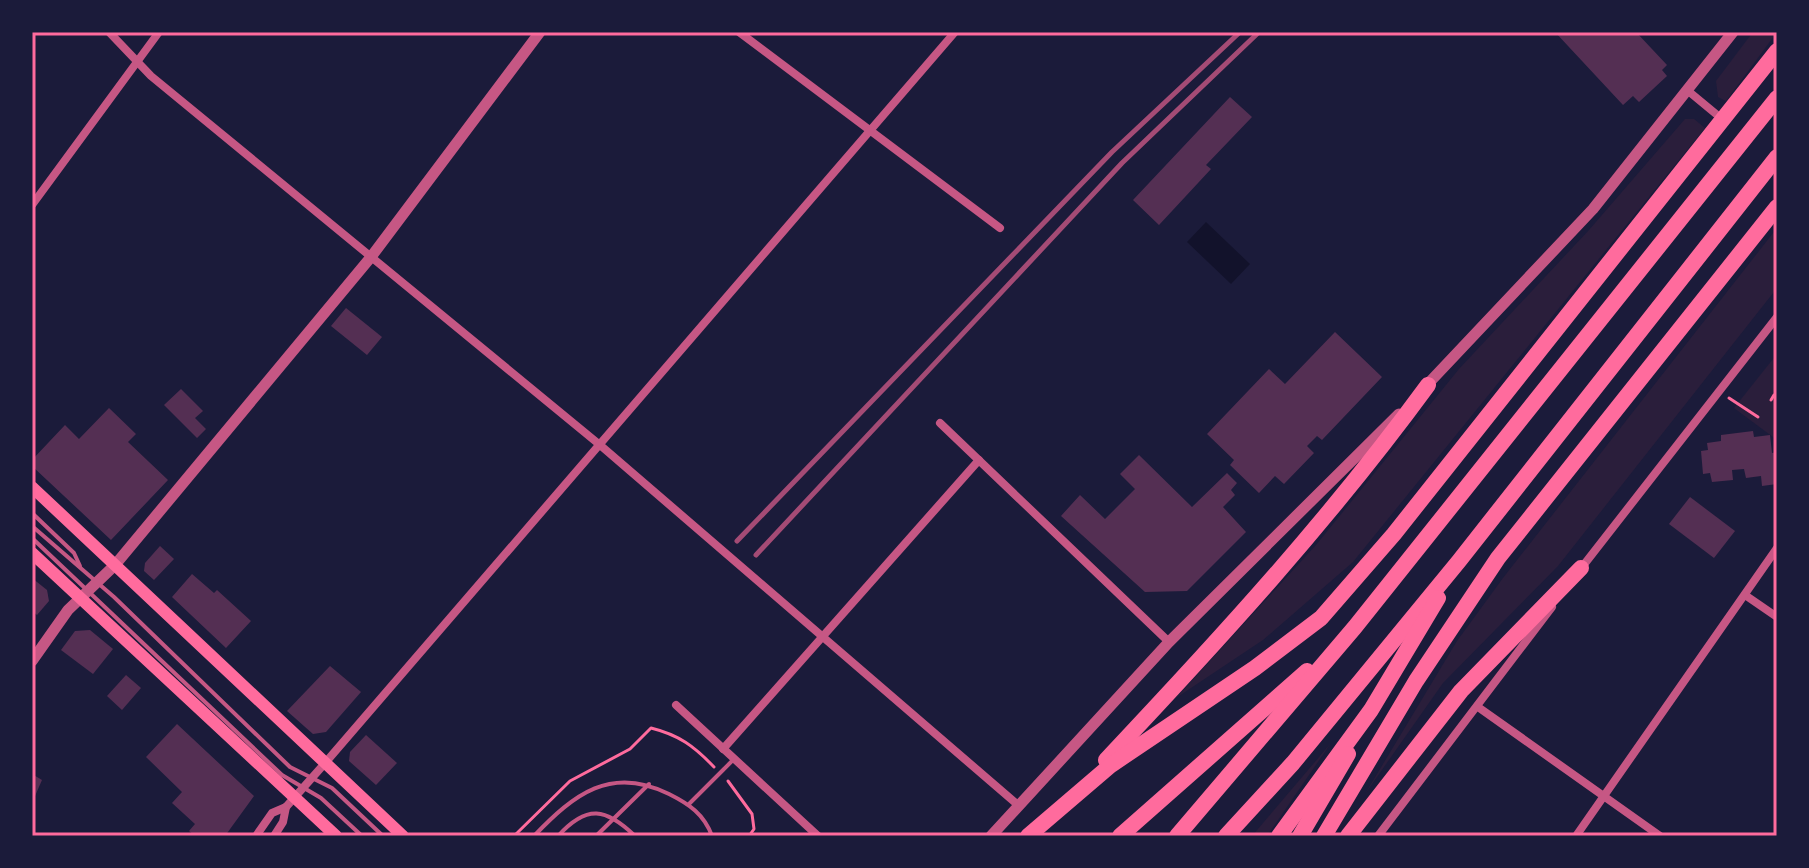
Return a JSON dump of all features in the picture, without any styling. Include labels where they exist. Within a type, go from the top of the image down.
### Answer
[{"type":"highway","points":[[1073,795],[1150,737],[1292,642],[1321,618],[1394,534],[1777,51]]},
{"type":"highway","points":[[1182,830],[1355,627],[1775,101]]},
{"type":"highway","points":[[1226,836],[1293,763],[1459,561],[1777,157]]},
{"type":"highway","points":[[1324,836],[1416,681],[1498,558],[1774,211]]},
{"type":"highway","points":[[1028,836],[1073,795],[1282,569],[1362,476],[1428,385]]},
{"type":"highway","points":[[1300,836],[1459,561]]},
{"type":"highway","points":[[1348,836],[1461,691],[1581,568]]},
{"type":"highway","points":[[1120,836],[1355,627]]},
{"type":"highway","points":[[1279,836],[1371,710]]},
{"type":"highway","points":[[1134,836],[1157,805]]},
{"type":"main road","points":[[32,487],[403,836]]},
{"type":"main road","points":[[32,553],[89,590],[290,802],[336,836]]},
{"type":"street","points":[[109,32],[151,76],[600,445],[1018,805]]},
{"type":"street","points":[[32,205],[159,32]]},
{"type":"street","points":[[32,661],[371,257],[540,32]]},
{"type":"street","points":[[739,32],[1000,228]]},
{"type":"street","points":[[256,836],[272,813],[290,802],[326,762],[868,129],[955,32]]},
{"type":"street","points":[[991,836],[1169,642],[1428,385],[1593,209],[1733,32]]},
{"type":"street","points":[[1687,90],[1716,114]]},
{"type":"street","points":[[1378,836],[1581,568],[1777,317]]},
{"type":"street","points":[[940,423],[1169,642]]},
{"type":"street","points":[[723,749],[979,460]]},
{"type":"street","points":[[1576,836],[1777,548]]},
{"type":"street","points":[[1745,595],[1777,617]]},
{"type":"street","points":[[676,705],[818,836]]},
{"type":"street","points":[[1478,707],[1660,836]]},
{"type":"street","points":[[274,836],[290,802]]},
{"type":"lane","points":[[32,513],[74,553],[89,590],[282,775],[304,787],[362,836]]},
{"type":"lane","points":[[32,526],[67,560],[81,568]]},
{"type":"lane","points":[[32,538],[290,767],[332,788],[383,836]]},
{"type":"lane","points":[[689,804],[734,759]]},
{"type":"lane","points":[[534,836],[557,812],[586,791],[625,781],[649,784],[689,804],[704,819],[712,836]]},
{"type":"lane","points":[[596,836],[617,819],[649,784]]},
{"type":"lane","points":[[558,836],[572,820],[587,813],[617,819],[634,836]]},
{"type":"path","points":[[1719,392],[1758,417]]},
{"type":"path","points":[[1771,400],[1774,395]]},
{"type":"shaded area","points":[[1753,32],[1777,32],[1726,101],[1718,97],[1716,81]]},
{"type":"shaded area","points":[[1685,119],[1694,119],[1705,128],[1353,562],[1263,640],[1176,698],[1316,545],[1459,369],[1589,230]]},
{"type":"shaded area","points":[[1206,222],[1250,264],[1231,284],[1187,242]]},
{"type":"shaded area","points":[[1777,228],[1777,288],[1558,566],[1443,683],[1365,794],[1457,641]]},
{"type":"shaded area","points":[[1777,354],[1777,440],[1734,408]]},
{"type":"shaded area","points":[[1331,743],[1267,836],[1252,836]]},
{"type":"building","points":[[1555,32],[1636,32],[1667,65],[1662,70],[1667,76],[1639,102],[1633,96],[1623,105]]},
{"type":"building","points":[[1230,97],[1252,117],[1206,165],[1211,169],[1159,225],[1133,200]]},
{"type":"building","points":[[346,308],[382,337],[367,355],[331,326]]},
{"type":"building","points":[[1335,332],[1382,377],[1322,440],[1317,436],[1307,446],[1314,453],[1284,484],[1275,476],[1259,493],[1230,465],[1234,460],[1207,434],[1269,369],[1285,384]]},
{"type":"building","points":[[181,389],[203,411],[195,418],[206,429],[197,438],[164,405]]},
{"type":"building","points":[[109,408],[136,434],[128,442],[168,480],[111,540],[32,466],[32,460],[65,425],[79,439]]},
{"type":"building","points":[[1753,431],[1754,437],[1770,435],[1772,453],[1777,452],[1777,484],[1762,486],[1761,476],[1746,478],[1744,469],[1732,470],[1733,480],[1712,482],[1710,473],[1703,474],[1701,451],[1708,450],[1707,443],[1721,441],[1721,435]]},
{"type":"building","points":[[1139,455],[1192,507],[1227,473],[1237,483],[1231,490],[1235,495],[1223,507],[1246,532],[1187,591],[1145,592],[1061,516],[1080,495],[1105,519],[1135,489],[1120,474]]},
{"type":"building","points":[[1690,497],[1735,531],[1714,558],[1669,524]]},
{"type":"building","points":[[160,546],[174,559],[154,580],[144,571],[145,563]]},
{"type":"building","points":[[192,574],[214,593],[217,590],[251,621],[226,648],[172,597]]},
{"type":"building","points":[[32,578],[47,590],[49,601],[37,615],[32,611]]},
{"type":"building","points":[[90,630],[113,649],[93,674],[61,650],[75,631]]},
{"type":"building","points":[[330,666],[361,692],[326,732],[313,734],[287,711]]},
{"type":"building","points":[[126,675],[141,688],[122,710],[107,696]]},
{"type":"building","points":[[177,724],[254,796],[225,836],[195,836],[189,831],[195,824],[172,803],[182,792],[146,757]]},
{"type":"building","points":[[366,735],[397,763],[376,785],[349,761],[350,752]]},
{"type":"building","points":[[32,774],[42,780],[32,803]]},
{"type":"railway","points":[[737,541],[1112,152],[1240,32]]},
{"type":"railway","points":[[756,555],[1122,163],[1259,32]]}]
